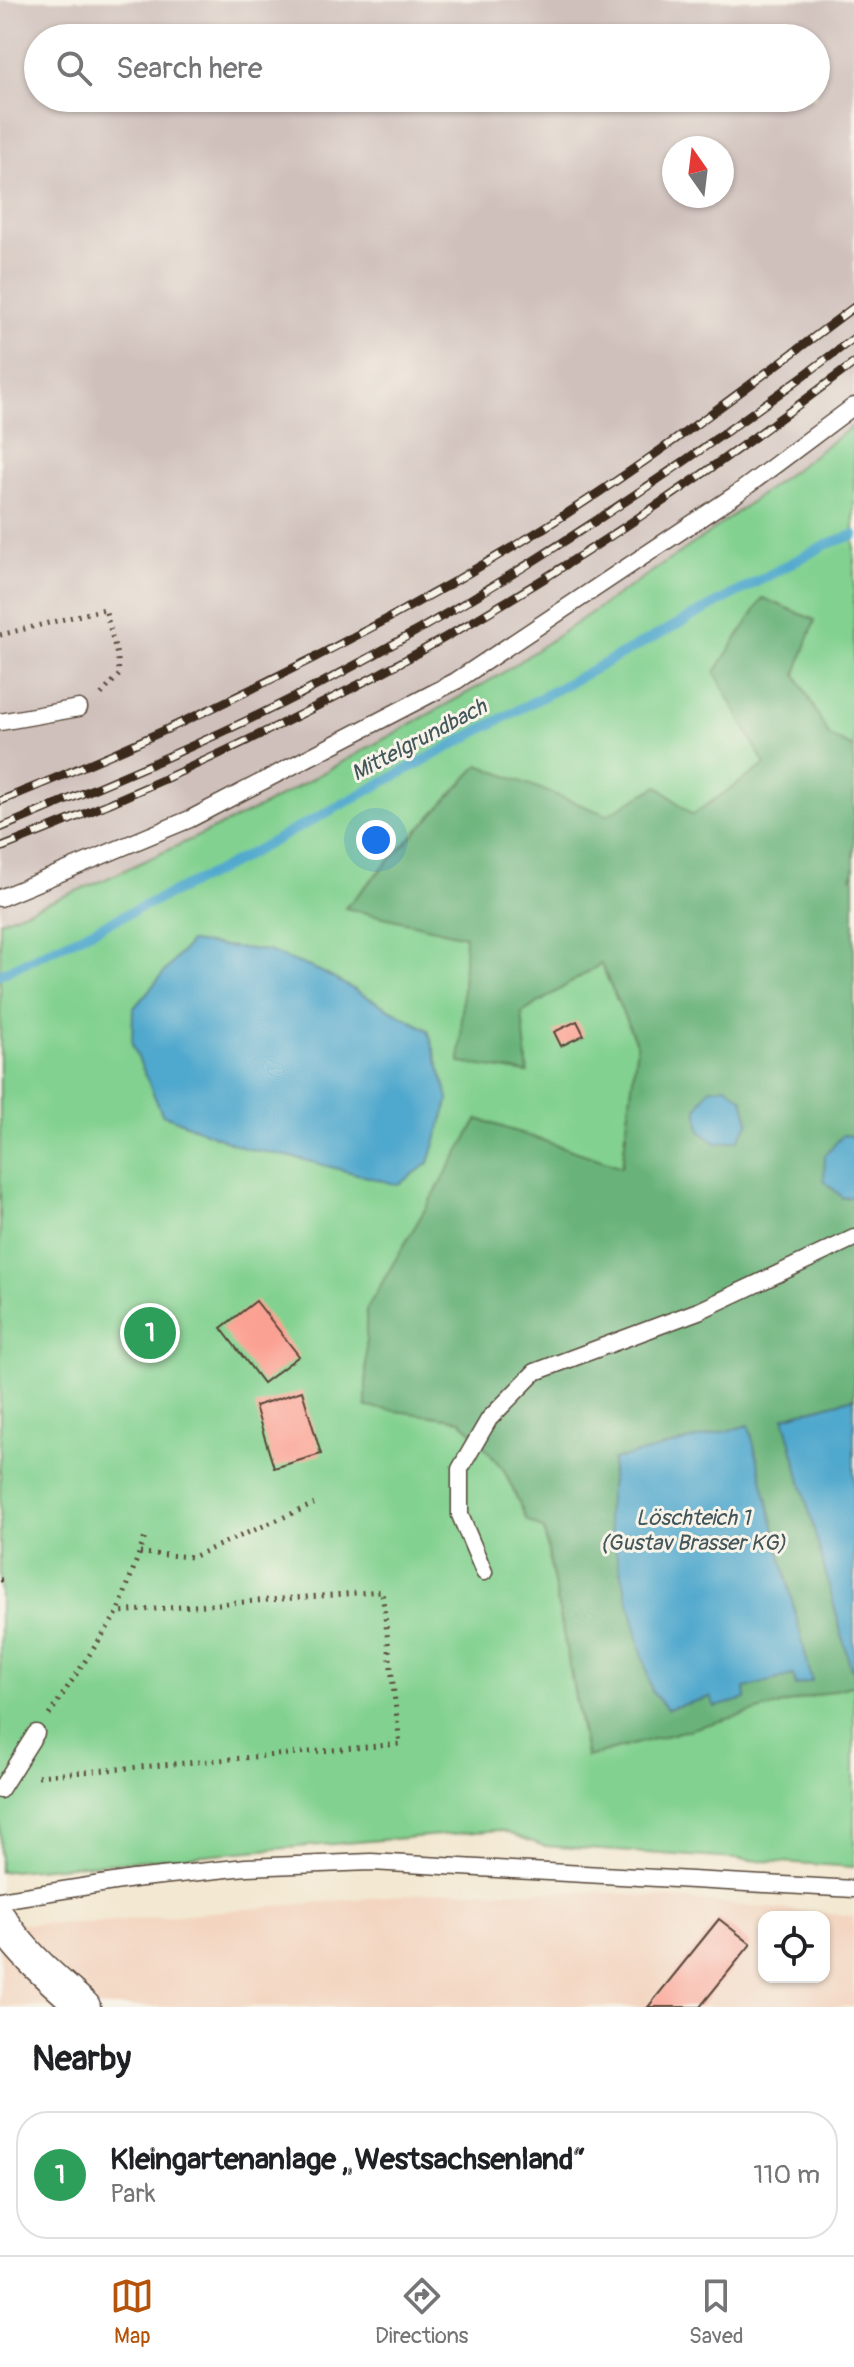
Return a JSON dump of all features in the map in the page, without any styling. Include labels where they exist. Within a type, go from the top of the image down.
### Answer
[{"type":"street","points":[[0,1919],[9,1934],[35,1962],[84,2007]]},
{"type":"lane","points":[[0,898],[190,819],[456,681],[735,495],[854,406]]},
{"type":"lane","points":[[0,722],[79,708]]},
{"type":"lane","points":[[484,1572],[460,1515],[460,1469],[489,1419],[535,1372],[701,1310],[854,1238]]},
{"type":"lane","points":[[4,1783],[36,1733]]},
{"type":"lane","points":[[0,1900],[133,1879],[246,1867],[371,1862],[854,1889]]},
{"type":"path","points":[[0,635],[105,609],[119,675],[101,696],[79,708]]},
{"type":"path","points":[[140,1553],[192,1557],[314,1504]]},
{"type":"path","points":[[36,1733],[118,1612],[146,1534]]},
{"type":"path","points":[[4,1783],[28,1777],[400,1744],[382,1591],[118,1612]]},
{"type":"shaded area","points":[[0,0],[854,0],[854,425],[709,533],[498,676],[261,807],[99,882],[0,921]]},
{"type":"shaded area","points":[[445,1891],[603,1892],[802,1911],[758,1911],[758,1983],[830,1983],[830,1914],[854,1916],[854,2007],[0,2007],[0,1924],[89,1923]]},
{"type":"green space","points":[[854,425],[854,1136],[843,1136],[825,1155],[749,1122],[743,1099],[709,1089],[706,928],[346,908],[465,936],[522,1013],[602,963],[637,1045],[622,1167],[478,1119],[366,1406],[461,1420],[504,1470],[527,1520],[544,1530],[586,1757],[854,1685],[854,1867],[544,1846],[500,1830],[0,1872],[0,921],[99,882],[261,807],[498,676],[709,533]],"holes":[[[190,942],[297,1158],[244,1148]]]},
{"type":"green space","points":[[763,598],[815,620],[796,674],[829,736],[854,748],[854,871],[851,877],[854,878],[854,1136],[843,1136],[843,1198],[854,1196],[854,1398],[785,1417],[851,1669],[854,1668],[854,1685],[587,1757],[544,1530],[527,1520],[504,1470],[461,1420],[366,1407],[366,1310],[478,1119],[622,1167],[637,1045],[601,964],[522,1013],[528,1073],[460,1063],[465,936],[345,908],[479,765],[607,815],[658,786],[692,815],[765,765],[715,672]],"holes":[[[607,1517],[812,1681],[793,1675],[744,1688],[746,1698],[712,1697]]]},
{"type":"water","points":[[190,942],[268,951],[320,971],[428,1030],[449,1099],[429,1163],[398,1185],[297,1158],[244,1148],[162,1114],[132,1044],[133,1009]]},
{"type":"water","points":[[726,1086],[743,1099],[749,1122],[738,1140],[717,1144],[700,1131],[697,1109],[709,1089]]},
{"type":"water","points":[[843,1135],[854,1136],[854,1196],[843,1198],[824,1181],[825,1155]]},
{"type":"water","points":[[854,1398],[854,1668],[851,1669],[784,1417]]},
{"type":"water","name":"Löschteich 1 (Gustav Brasser KG)","points":[[749,1425],[812,1681],[796,1686],[793,1675],[745,1688],[746,1699],[715,1707],[711,1697],[667,1709],[652,1692],[607,1517],[613,1460]]},
{"type":"building","points":[[577,1021],[584,1035],[561,1046],[554,1032]]},
{"type":"building","points":[[256,1301],[299,1356],[263,1383],[221,1328]]},
{"type":"building","points":[[302,1391],[321,1454],[274,1468],[255,1406]]},
{"type":"building","points":[[719,1919],[751,1944],[700,2007],[648,2007]]},
{"type":"waterway","name":"Mittelgrundbach","points":[[0,974],[216,872],[827,544],[854,535]]},
{"type":"railway","points":[[0,801],[139,742],[275,678],[474,570],[620,478],[854,307]]},
{"type":"railway","points":[[0,828],[242,723],[390,646],[527,565],[661,478],[854,338]]},
{"type":"railway","points":[[0,848],[124,797],[245,742],[395,666],[597,545],[728,456],[854,363]]},
{"type":"place","name":"Kleingartenanlage „Westsachsenland“","points":[[150,1333]]}]
